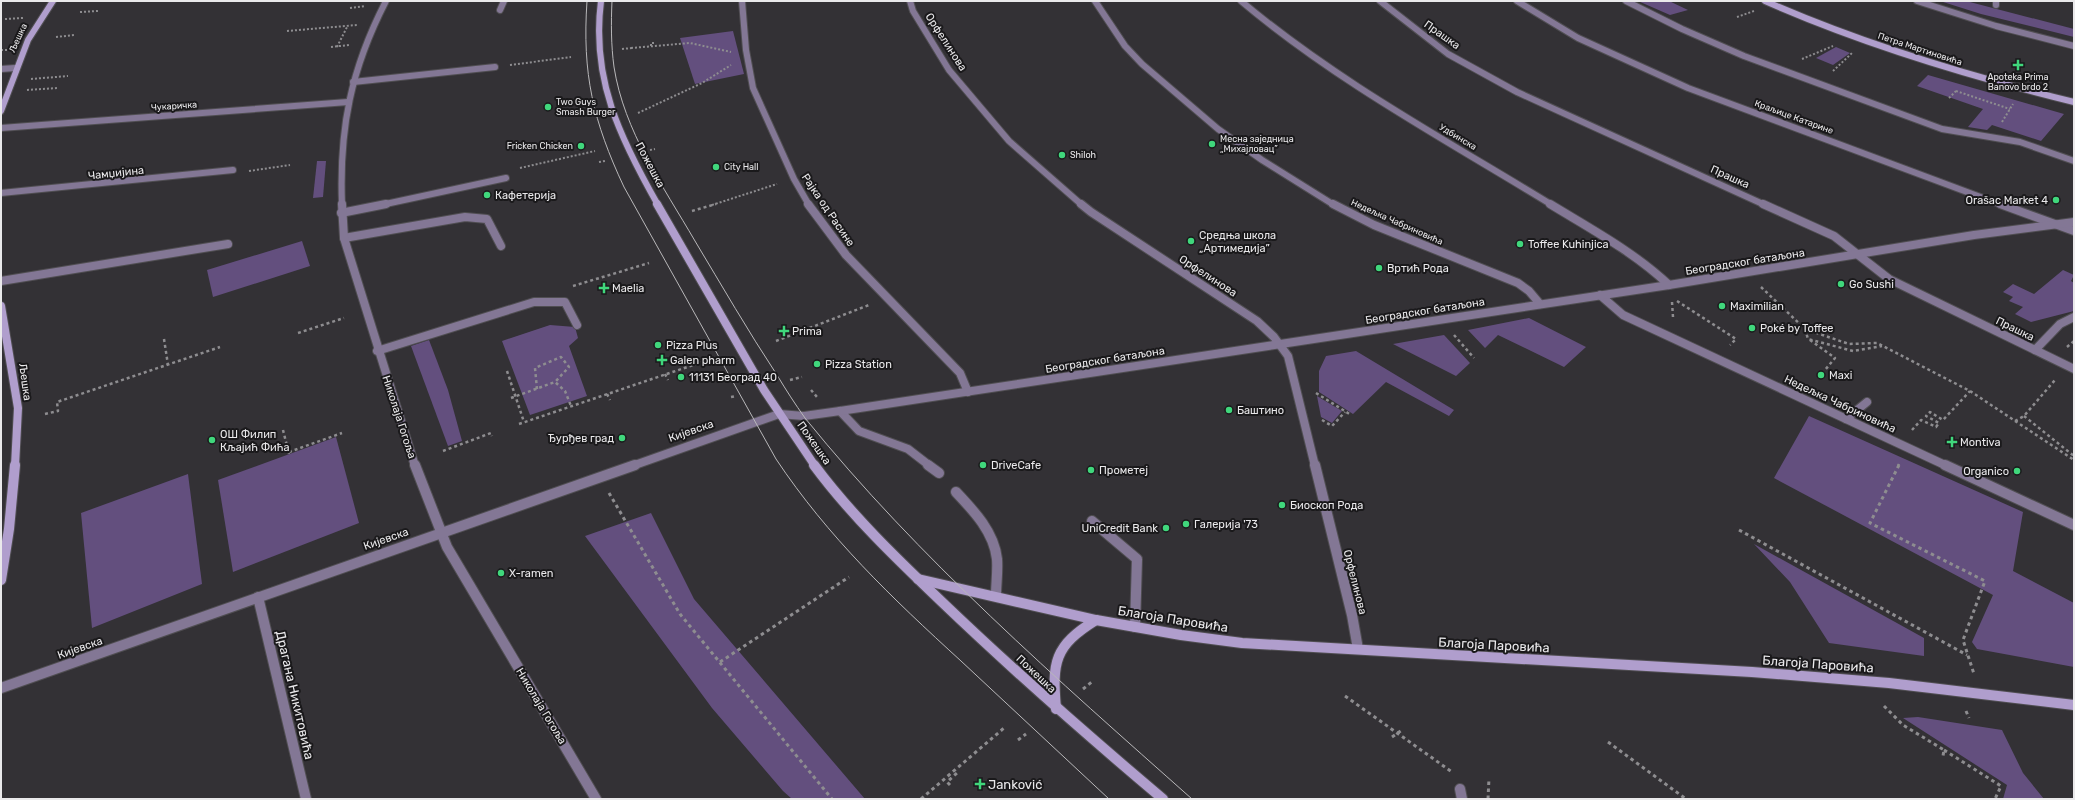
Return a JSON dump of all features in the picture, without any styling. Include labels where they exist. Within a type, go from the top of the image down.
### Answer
[{"type":"main road","name":"Љешка","points":[[1,111],[16,68],[31,32],[53,1]]},
{"type":"main road","name":"Пожешка","points":[[601,1],[598,49],[604,85],[617,127],[646,183],[721,318],[779,414],[816,468],[882,546],[1056,709],[1163,799]]},
{"type":"main road","name":"Петра Мартиновића","points":[[1765,1],[1861,40],[1912,58],[2074,102]]},
{"type":"main road","name":"Љешка","points":[[1,306],[18,408],[9,529],[1,580]]},
{"type":"main road","name":"Благоја Паровића","points":[[918,579],[1096,620],[1181,635],[1242,643],[1752,672],[1882,682],[2074,705]]},
{"type":"main road","points":[[1056,709],[1053,676],[1060,650],[1076,632],[1096,620]]},
{"type":"street","name":"Николаја Гогоља","points":[[386,1],[365,42],[348,102],[341,165],[341,213],[344,238],[378,351],[416,468],[434,518],[442,532],[447,548],[596,799]]},
{"type":"street","points":[[500,10],[504,1]]},
{"type":"street","name":"Рајка од Расине","points":[[742,1],[747,56],[753,88],[760,107],[794,179],[808,203],[846,255],[960,373],[968,392]]},
{"type":"street","name":"Орфелинова","points":[[910,1],[913,12],[949,70],[1009,141],[1091,212],[1257,321],[1270,331],[1281,345],[1288,356],[1350,607],[1358,649]]},
{"type":"street","name":"Недељка Чабриновића","points":[[1095,1],[1125,46],[1142,64],[1218,129],[1262,160],[1336,205],[1374,225],[1518,284],[1529,291],[1540,304]]},
{"type":"street","name":"Удбинска","points":[[1241,1],[1279,33],[1361,89],[1620,246],[1649,266],[1669,285]]},
{"type":"street","name":"Прашка","points":[[1380,1],[1426,39],[1478,71],[1518,92],[1648,153],[1825,231],[1847,244],[1889,279],[2074,369]]},
{"type":"street","name":"Краљице Катарине","points":[[1517,1],[1556,26],[1641,68],[1688,88],[2074,230]]},
{"type":"street","points":[[1626,1],[1682,29],[1744,56],[1942,128],[2020,142],[2074,161]]},
{"type":"street","points":[[1917,1],[1996,26],[2074,46]]},
{"type":"street","points":[[354,82],[495,67]]},
{"type":"street","points":[[1,68],[16,68]]},
{"type":"street","name":"Чукаричка","points":[[1,128],[348,102]]},
{"type":"street","name":"Чамџијина","points":[[1,193],[91,186],[233,170]]},
{"type":"street","points":[[341,213],[506,178]]},
{"type":"street","points":[[344,238],[465,217],[487,219],[492,224],[501,246]]},
{"type":"street","name":"Београдског батаљона","points":[[779,414],[804,416],[840,411],[1669,285],[1974,235],[2056,223],[2074,222]]},
{"type":"street","points":[[1,281],[228,244]]},
{"type":"street","name":"Недељка Чабриновића","points":[[1600,295],[1623,315],[1632,320],[2074,526]]},
{"type":"street","points":[[378,351],[534,302],[565,302],[577,325]]},
{"type":"street","points":[[2034,350],[2060,324],[2074,317]]},
{"type":"street","points":[[1846,419],[1867,402]]},
{"type":"street","points":[[840,411],[860,431],[908,449],[939,473]]},
{"type":"street","name":"Кијевска","points":[[1,688],[779,414]]},
{"type":"street","points":[[956,492],[989,533],[995,547],[997,560],[996,596]]},
{"type":"street","points":[[1092,521],[1137,559],[1135,627]]},
{"type":"street","name":"Драгана Никитовића","points":[[258,598],[306,799]]},
{"type":"path","points":[[350,8],[372,6]]},
{"type":"path","points":[[80,12],[98,12]]},
{"type":"path","points":[[1737,17],[1750,12]]},
{"type":"path","points":[[5,19],[26,18]]},
{"type":"path","points":[[287,31],[362,25]]},
{"type":"path","points":[[337,47],[347,26]]},
{"type":"path","points":[[56,37],[75,35]]},
{"type":"path","points":[[622,49],[653,45],[653,42]]},
{"type":"path","points":[[631,48],[690,43],[747,56]]},
{"type":"path","points":[[332,47],[352,45]]},
{"type":"path","points":[[1834,71],[1836,67],[1856,50]]},
{"type":"path","points":[[1806,58],[1822,51]]},
{"type":"path","points":[[638,114],[702,84],[747,56]]},
{"type":"path","points":[[495,67],[572,57]]},
{"type":"path","points":[[31,80],[68,76]]},
{"type":"path","points":[[27,90],[57,88]]},
{"type":"path","points":[[1949,98],[1956,91],[2010,109],[2002,121]]},
{"type":"path","points":[[521,168],[595,150]]},
{"type":"path","points":[[650,150],[655,150]]},
{"type":"path","points":[[599,162],[605,161]]},
{"type":"path","points":[[250,167],[249,171],[290,165]]},
{"type":"path","points":[[692,211],[794,179]]},
{"type":"path","points":[[568,288],[649,263]]},
{"type":"path","points":[[1757,284],[1796,319],[1805,329],[1808,339],[1835,358],[1825,370]]},
{"type":"path","points":[[776,341],[888,297]]},
{"type":"path","points":[[1673,317],[1672,298],[1736,339],[1726,348]]},
{"type":"path","points":[[298,333],[344,318]]},
{"type":"path","points":[[809,329],[815,335]]},
{"type":"path","points":[[1805,329],[1849,344],[1874,342],[1970,391],[2074,460]]},
{"type":"path","points":[[1454,334],[1474,358]]},
{"type":"path","points":[[164,339],[168,365]]},
{"type":"path","points":[[1808,339],[1853,351],[1882,346]]},
{"type":"path","points":[[45,414],[58,411],[57,402],[220,347]]},
{"type":"path","points":[[511,398],[516,397],[537,389],[555,382],[569,367],[561,357],[535,368],[537,389]]},
{"type":"path","points":[[519,424],[708,360]]},
{"type":"path","points":[[507,371],[524,422]]},
{"type":"path","points":[[665,374],[668,380]]},
{"type":"path","points":[[790,380],[802,377]]},
{"type":"path","points":[[2015,421],[2024,416],[2054,380]]},
{"type":"path","points":[[555,382],[565,391],[570,406]]},
{"type":"path","points":[[811,390],[817,398]]},
{"type":"path","points":[[1909,434],[1921,420],[1936,427],[1939,423],[1926,416],[1930,412],[1943,420],[1970,391]]},
{"type":"path","points":[[1314,392],[1351,415]]},
{"type":"path","points":[[607,394],[610,400]]},
{"type":"path","points":[[731,397],[736,396]]},
{"type":"path","points":[[1320,418],[1332,426],[1345,412]]},
{"type":"path","points":[[2024,416],[2074,456]]},
{"type":"path","points":[[283,430],[289,453],[342,433]]},
{"type":"path","points":[[443,451],[491,433],[492,436]]},
{"type":"path","points":[[1907,448],[1870,523],[1985,582],[1963,640],[1974,674]]},
{"type":"path","points":[[607,491],[680,614],[832,799]]},
{"type":"path","points":[[1739,530],[1968,655]]},
{"type":"path","points":[[720,662],[849,577]]},
{"type":"path","points":[[1083,689],[1093,681]]},
{"type":"path","points":[[1345,696],[1443,764]]},
{"type":"path","points":[[1884,706],[1903,725],[2001,786],[1995,799]]},
{"type":"path","points":[[1965,708],[1969,718]]},
{"type":"path","points":[[921,799],[1004,728]]},
{"type":"path","points":[[1392,737],[1402,730]]},
{"type":"path","points":[[1018,740],[1026,734]]},
{"type":"path","points":[[1608,742],[1686,799]]},
{"type":"path","points":[[1943,756],[1944,750]]},
{"type":"path","points":[[950,785],[947,782],[957,773],[956,770]]},
{"type":"path","points":[[1488,799],[1489,778]]},
{"type":"shaded area","points":[[1638,1],[1669,1],[1688,10],[1670,15]]},
{"type":"shaded area","points":[[1940,1],[1966,1],[2074,29],[2074,37],[1981,14]]},
{"type":"shaded area","points":[[733,31],[744,74],[695,84],[680,38]]},
{"type":"shaded area","points":[[1836,47],[1850,53],[1833,65],[1816,58]]},
{"type":"shaded area","points":[[1928,75],[2064,114],[2041,141],[1992,125],[1987,130],[1968,127],[1983,109],[1917,86]]},
{"type":"shaded area","points":[[317,161],[326,161],[323,197],[313,198]]},
{"type":"shaded area","points":[[302,241],[310,266],[213,297],[207,270]]},
{"type":"shaded area","points":[[2063,270],[2074,275],[2071,281],[2074,283],[2074,311],[2031,322],[2015,314],[2023,307],[2009,301],[2013,297],[2003,292],[2013,284],[2034,294]]},
{"type":"shaded area","points":[[1529,318],[1586,347],[1564,367],[1498,335],[1485,348],[1468,330]]},
{"type":"shaded area","points":[[550,325],[575,327],[578,338],[569,346],[587,396],[530,415],[502,341]]},
{"type":"shaded area","points":[[1444,335],[1470,363],[1456,376],[1393,344]]},
{"type":"shaded area","points":[[429,340],[448,390],[462,441],[448,446],[411,346]]},
{"type":"shaded area","points":[[1356,351],[1454,410],[1449,416],[1386,382],[1353,414],[1319,392],[1319,371],[1326,356]]},
{"type":"shaded area","points":[[1317,396],[1342,411],[1332,423],[1321,417]]},
{"type":"shaded area","points":[[1809,416],[2023,512],[2013,571],[2074,603],[2074,667],[1977,649],[1972,642],[1993,595],[1774,478]]},
{"type":"shaded area","points":[[336,437],[359,523],[233,572],[218,480]]},
{"type":"shaded area","points":[[188,474],[202,584],[92,628],[81,513]]},
{"type":"shaded area","points":[[651,513],[694,599],[865,799],[792,799],[783,791],[712,708],[585,536]]},
{"type":"shaded area","points":[[1754,544],[1924,638],[1924,656],[1829,643],[1790,582]]},
{"type":"shaded area","points":[[1918,717],[2002,730],[2023,773],[2044,799],[2003,799],[2007,785],[1903,718]]},
{"type":"tram line","points":[[587,1],[586,52],[588,75],[597,118],[613,163],[624,187],[776,459],[817,515],[862,566],[910,614],[1109,799]]},
{"type":"tram line","points":[[612,1],[612,50],[614,67],[619,91],[626,113],[636,136],[658,179],[725,292],[805,418],[849,470],[942,569],[1040,663],[1192,799]]},
{"type":"place","name":"Apoteka Prima Banovo brdo 2","points":[[2018,65]]},
{"type":"place","name":"Two Guys Smash Burger","points":[[548,107]]},
{"type":"place","name":"Месна заједница „Михајловац”","points":[[1212,144]]},
{"type":"place","name":"Fricken Chicken","points":[[581,146]]},
{"type":"place","name":"Shiloh","points":[[1062,155]]},
{"type":"place","name":"City Hall","points":[[716,167]]},
{"type":"place","name":"Кафетерија","points":[[487,195]]},
{"type":"place","name":"Orašac Market 4","points":[[2056,200]]},
{"type":"place","name":"Средња школа „Артимедија”","points":[[1191,241]]},
{"type":"place","name":"Toffee Kuhinjica","points":[[1520,244]]},
{"type":"place","name":"Вртић Рода","points":[[1379,268]]},
{"type":"place","name":"Go Sushi","points":[[1841,284]]},
{"type":"place","name":"Maelia","points":[[604,288]]},
{"type":"place","name":"Maximilian","points":[[1722,306]]},
{"type":"place","name":"Poké by Toffee","points":[[1752,328]]},
{"type":"place","name":"Prima","points":[[784,331]]},
{"type":"place","name":"Pizza Plus","points":[[658,345]]},
{"type":"place","name":"Galen pharm","points":[[662,360]]},
{"type":"place","name":"Pizza Station","points":[[817,364]]},
{"type":"place","name":"Maxi","points":[[1821,375]]},
{"type":"place","name":"11131 Београд 40","points":[[681,377]]},
{"type":"place","name":"Баштино","points":[[1229,410]]},
{"type":"place","name":"Ђурђев град","points":[[622,438]]},
{"type":"place","name":"ОШ Филип Кљајић Фића","points":[[212,440]]},
{"type":"place","name":"Montiva","points":[[1952,442]]},
{"type":"place","name":"DriveCafe","points":[[983,465]]},
{"type":"place","name":"Прометеј","points":[[1091,470]]},
{"type":"place","name":"Organico","points":[[2017,471]]},
{"type":"place","name":"Биоскоп Рода","points":[[1282,505]]},
{"type":"place","name":"Галерија '73","points":[[1186,524]]},
{"type":"place","name":"UniCredit Bank","points":[[1166,528]]},
{"type":"place","name":"X-ramen","points":[[501,573]]},
{"type":"place","name":"Janković","points":[[980,784]]}]
